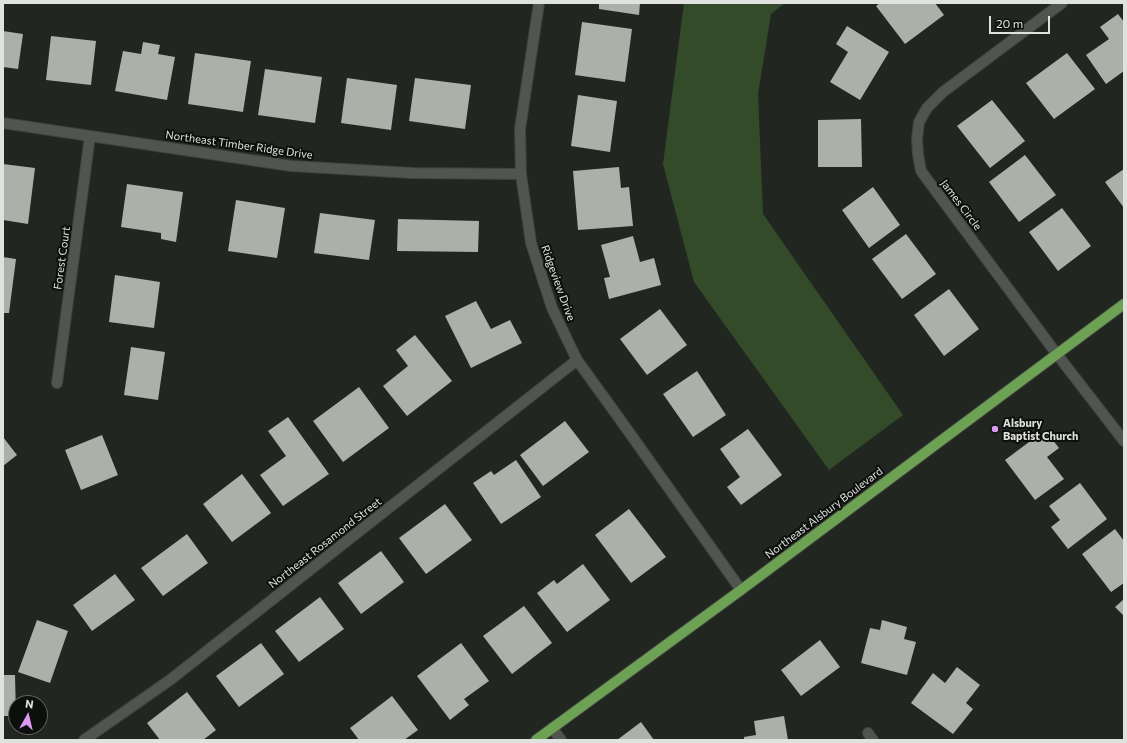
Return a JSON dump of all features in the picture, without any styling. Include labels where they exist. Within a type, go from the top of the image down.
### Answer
[{"type":"main road","name":"Northeast Alsbury Boulevard","points":[[536,740],[741,590],[1056,353],[1124,304]]},
{"type":"street","name":"Ridgeview Drive","points":[[539,3],[520,129],[521,174],[531,243],[552,308],[577,360],[741,590]]},
{"type":"street","name":"James Circle","points":[[1062,3],[943,92],[927,108],[919,122],[917,139],[918,154],[921,172],[1056,353],[1124,441]]},
{"type":"street","name":"Northeast Timber Ridge Drive","points":[[3,123],[291,166],[412,173],[521,174]]},
{"type":"street","name":"Forest Court","points":[[57,384],[90,136]]},
{"type":"street","name":"Northeast Rosamond Street","points":[[84,740],[170,680],[577,360]]},
{"type":"street","points":[[552,728],[561,740]]},
{"type":"green space","points":[[684,3],[785,3],[771,14],[758,94],[763,214],[903,415],[829,470],[694,282],[663,164]]},
{"type":"building","points":[[599,3],[640,3],[639,15],[599,9]]},
{"type":"building","points":[[880,3],[935,3],[944,15],[905,44],[876,6]]},
{"type":"building","points":[[1118,14],[1124,22],[1124,71],[1106,84],[1086,55],[1109,39],[1100,27]]},
{"type":"building","points":[[582,22],[632,29],[625,82],[575,75]]},
{"type":"building","points":[[847,26],[889,52],[860,100],[830,82],[848,52],[836,44]]},
{"type":"building","points":[[3,31],[23,34],[18,69],[3,67]]},
{"type":"building","points":[[51,36],[96,41],[91,85],[46,80]]},
{"type":"building","points":[[143,42],[160,45],[158,54],[175,57],[167,100],[115,91],[123,51],[141,54]]},
{"type":"building","points":[[195,53],[251,61],[243,112],[188,104]]},
{"type":"building","points":[[1067,53],[1095,89],[1054,119],[1026,83]]},
{"type":"building","points":[[265,69],[322,77],[315,123],[258,115]]},
{"type":"building","points":[[347,78],[397,85],[391,130],[341,123]]},
{"type":"building","points":[[415,78],[471,85],[465,129],[409,121]]},
{"type":"building","points":[[578,95],[617,101],[610,152],[571,146]]},
{"type":"building","points":[[992,100],[1025,141],[990,168],[957,126]]},
{"type":"building","points":[[861,119],[862,167],[818,167],[818,120]]},
{"type":"building","points":[[1025,155],[1056,195],[1019,222],[989,182]]},
{"type":"building","points":[[3,164],[35,168],[28,224],[3,220]]},
{"type":"building","points":[[619,167],[621,188],[629,187],[633,226],[578,230],[573,171]]},
{"type":"building","points":[[1124,169],[1124,208],[1105,182]]},
{"type":"building","points":[[127,184],[183,192],[176,242],[161,239],[161,233],[121,227]]},
{"type":"building","points":[[873,187],[900,225],[869,248],[842,210]]},
{"type":"building","points":[[236,200],[285,208],[277,258],[228,251]]},
{"type":"building","points":[[1062,208],[1091,246],[1058,271],[1029,232]]},
{"type":"building","points":[[320,213],[375,220],[369,260],[314,253]]},
{"type":"building","points":[[398,219],[479,221],[478,252],[397,251]]},
{"type":"building","points":[[906,234],[936,274],[902,299],[872,259]]},
{"type":"building","points":[[633,236],[640,262],[654,258],[661,285],[609,299],[604,278],[610,277],[601,245]]},
{"type":"building","points":[[3,257],[16,259],[9,313],[3,313]]},
{"type":"building","points":[[115,275],[160,282],[154,328],[109,322]]},
{"type":"building","points":[[949,289],[979,329],[944,356],[914,315]]},
{"type":"building","points":[[476,301],[491,329],[510,320],[522,343],[471,368],[445,316]]},
{"type":"building","points":[[660,309],[687,345],[647,375],[620,339]]},
{"type":"building","points":[[415,335],[452,381],[407,416],[383,386],[408,366],[396,350]]},
{"type":"building","points":[[131,347],[165,352],[158,400],[124,395]]},
{"type":"building","points":[[697,371],[726,415],[693,437],[663,394]]},
{"type":"building","points":[[359,387],[389,428],[343,462],[313,421]]},
{"type":"building","points":[[288,417],[329,474],[283,506],[260,475],[286,456],[268,431]]},
{"type":"building","points":[[565,421],[589,452],[543,486],[520,455]]},
{"type":"building","points":[[748,429],[782,475],[741,505],[727,487],[740,477],[720,449]]},
{"type":"building","points":[[1045,430],[1059,448],[1047,457],[1064,479],[1035,500],[1005,460]]},
{"type":"building","points":[[102,435],[118,475],[81,490],[65,450]]},
{"type":"building","points":[[3,437],[17,455],[3,466]]},
{"type":"building","points":[[516,460],[541,497],[501,524],[473,483],[491,471],[494,475]]},
{"type":"building","points":[[242,474],[271,513],[232,542],[203,504]]},
{"type":"building","points":[[1080,483],[1107,519],[1068,549],[1051,527],[1060,520],[1049,506]]},
{"type":"building","points":[[445,504],[472,540],[426,574],[399,538]]},
{"type":"building","points":[[629,509],[666,557],[631,583],[595,535]]},
{"type":"building","points":[[1115,529],[1124,541],[1124,583],[1111,592],[1082,554]]},
{"type":"building","points":[[187,534],[208,563],[163,596],[141,568]]},
{"type":"building","points":[[381,551],[404,582],[361,614],[338,583]]},
{"type":"building","points":[[583,564],[610,600],[567,632],[537,593],[554,580],[557,584]]},
{"type":"building","points":[[115,574],[135,600],[92,631],[73,605]]},
{"type":"building","points":[[320,597],[344,629],[299,662],[275,631]]},
{"type":"building","points":[[1124,599],[1124,616],[1115,607]]},
{"type":"building","points":[[524,606],[552,643],[512,674],[483,636]]},
{"type":"building","points":[[37,620],[68,631],[50,683],[18,672]]},
{"type":"building","points":[[882,620],[907,627],[904,639],[916,642],[907,675],[861,663],[870,628],[880,630]]},
{"type":"building","points":[[820,640],[840,667],[801,696],[781,670]]},
{"type":"building","points":[[261,643],[284,674],[239,707],[216,676]]},
{"type":"building","points":[[461,643],[489,681],[464,699],[469,705],[450,720],[417,676]]},
{"type":"building","points":[[957,667],[980,685],[966,703],[973,709],[953,734],[911,703],[933,673],[945,683]]},
{"type":"building","points":[[3,675],[15,675],[15,695],[8,695],[8,716],[3,716]]},
{"type":"building","points":[[187,692],[216,730],[203,740],[160,740],[147,723]]},
{"type":"building","points":[[392,696],[418,730],[404,740],[359,740],[350,728]]},
{"type":"building","points":[[784,716],[788,740],[744,740],[744,737],[756,735],[754,721]]},
{"type":"building","points":[[641,722],[654,740],[617,740]]},
{"type":"place","name":"Alsbury Baptist Church","points":[[995,429]]}]
